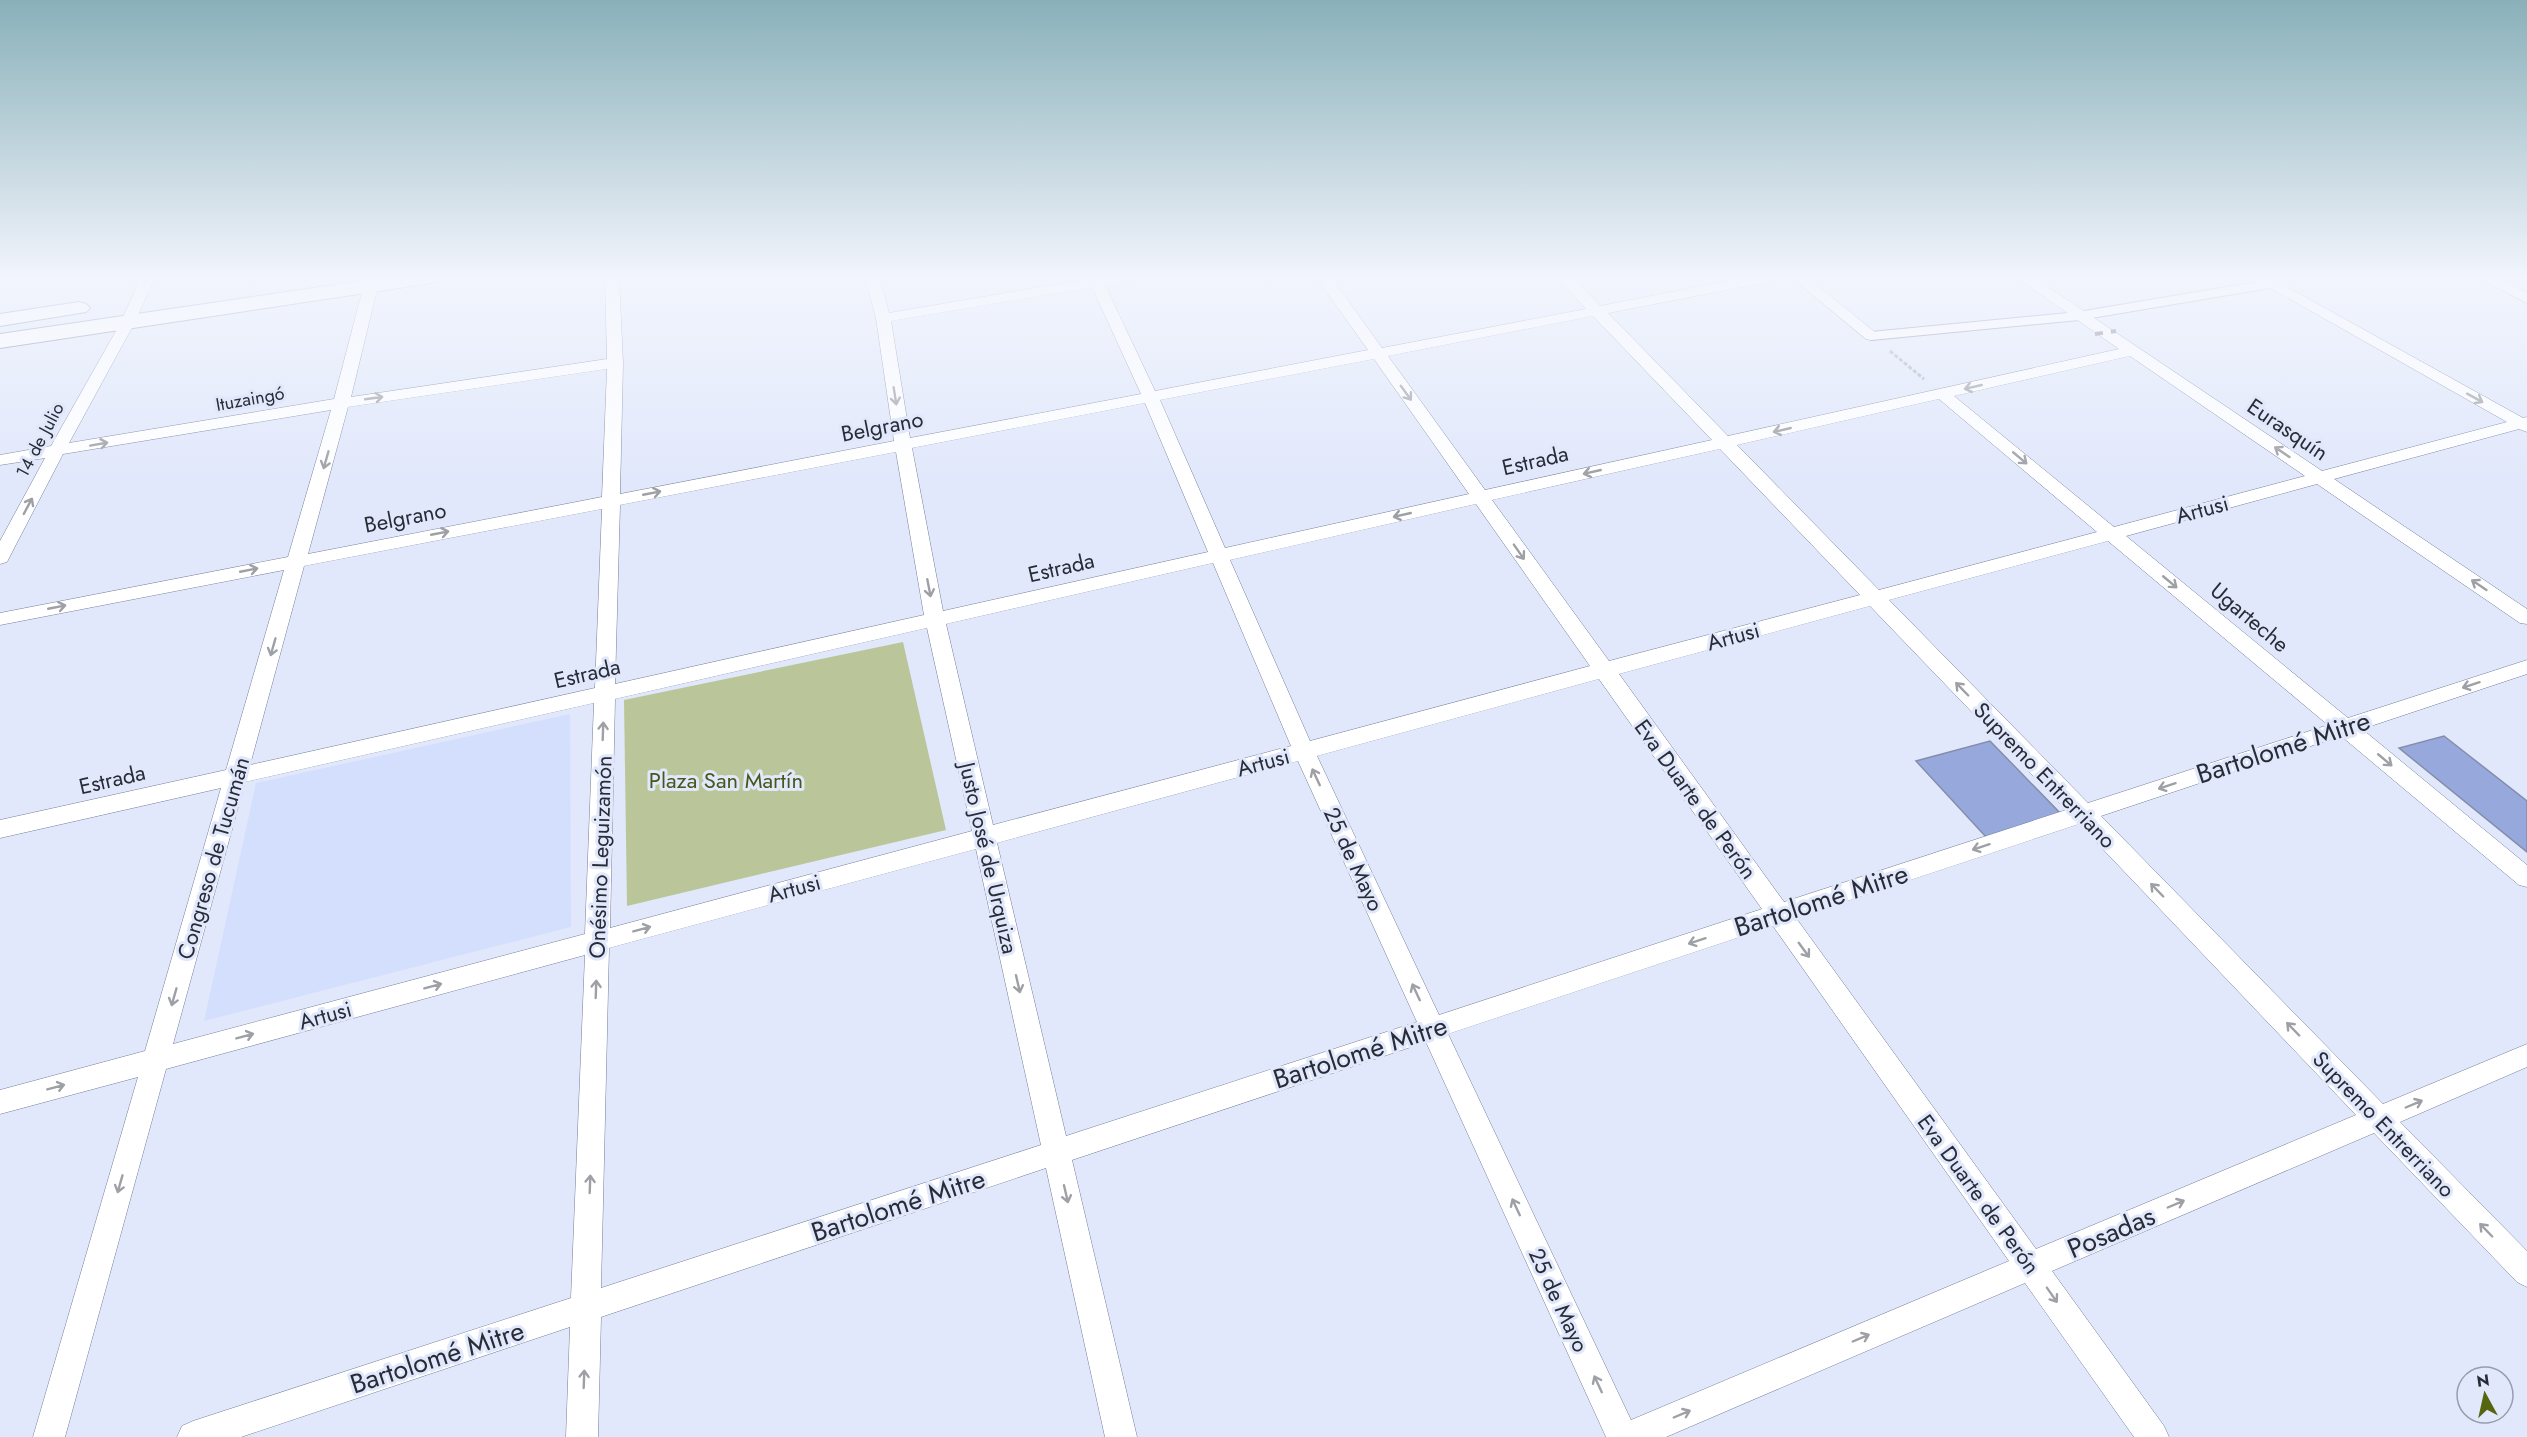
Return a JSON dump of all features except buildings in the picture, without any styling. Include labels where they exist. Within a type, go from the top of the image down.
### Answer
[{"type":"street","name":"14 de Julio","points":[[0,558],[116,344]]},
{"type":"street","name":"Congreso de Tucumán","points":[[49,1437],[342,403],[357,344]]},
{"type":"street","name":"Onésimo Leguizamón","points":[[582,1437],[614,344]]},
{"type":"street","name":"Justo José de Urquiza","points":[[887,344],[935,620],[1121,1437]]},
{"type":"street","name":"25 de Mayo","points":[[1125,344],[1304,751],[1622,1437]]},
{"type":"street","name":"Eva Duarte de Perón","points":[[1371,344],[2153,1437]]},
{"type":"street","name":"Belgrano","points":[[0,619],[1418,344]]},
{"type":"street","name":"Supremo Entrerriano","points":[[1629,344],[2527,1272]]},
{"type":"street","name":"Eurasquín","points":[[2121,344],[2527,618]]},
{"type":"street","points":[[2380,344],[2525,424]]},
{"type":"street","name":"Estrada","points":[[0,829],[2132,351]]},
{"type":"street","name":"Ituzaingó","points":[[0,460],[342,403],[615,363]]},
{"type":"street","name":"Ugarteche","points":[[1942,394],[2527,878]]},
{"type":"street","name":"Artusi","points":[[0,1102],[2525,424]]},
{"type":"street","name":"Bartolomé Mitre","points":[[193,1437],[2527,667]]},
{"type":"street","name":"Posadas","points":[[1628,1437],[2527,1056]]},
{"type":"path","points":[[1880,344],[1942,394]]},
{"type":"shaded area","points":[[570,714],[571,927],[204,1021],[256,783]]},
{"type":"green space","name":"Plaza San Martín","points":[[903,642],[946,830],[627,906],[624,700]]}]
